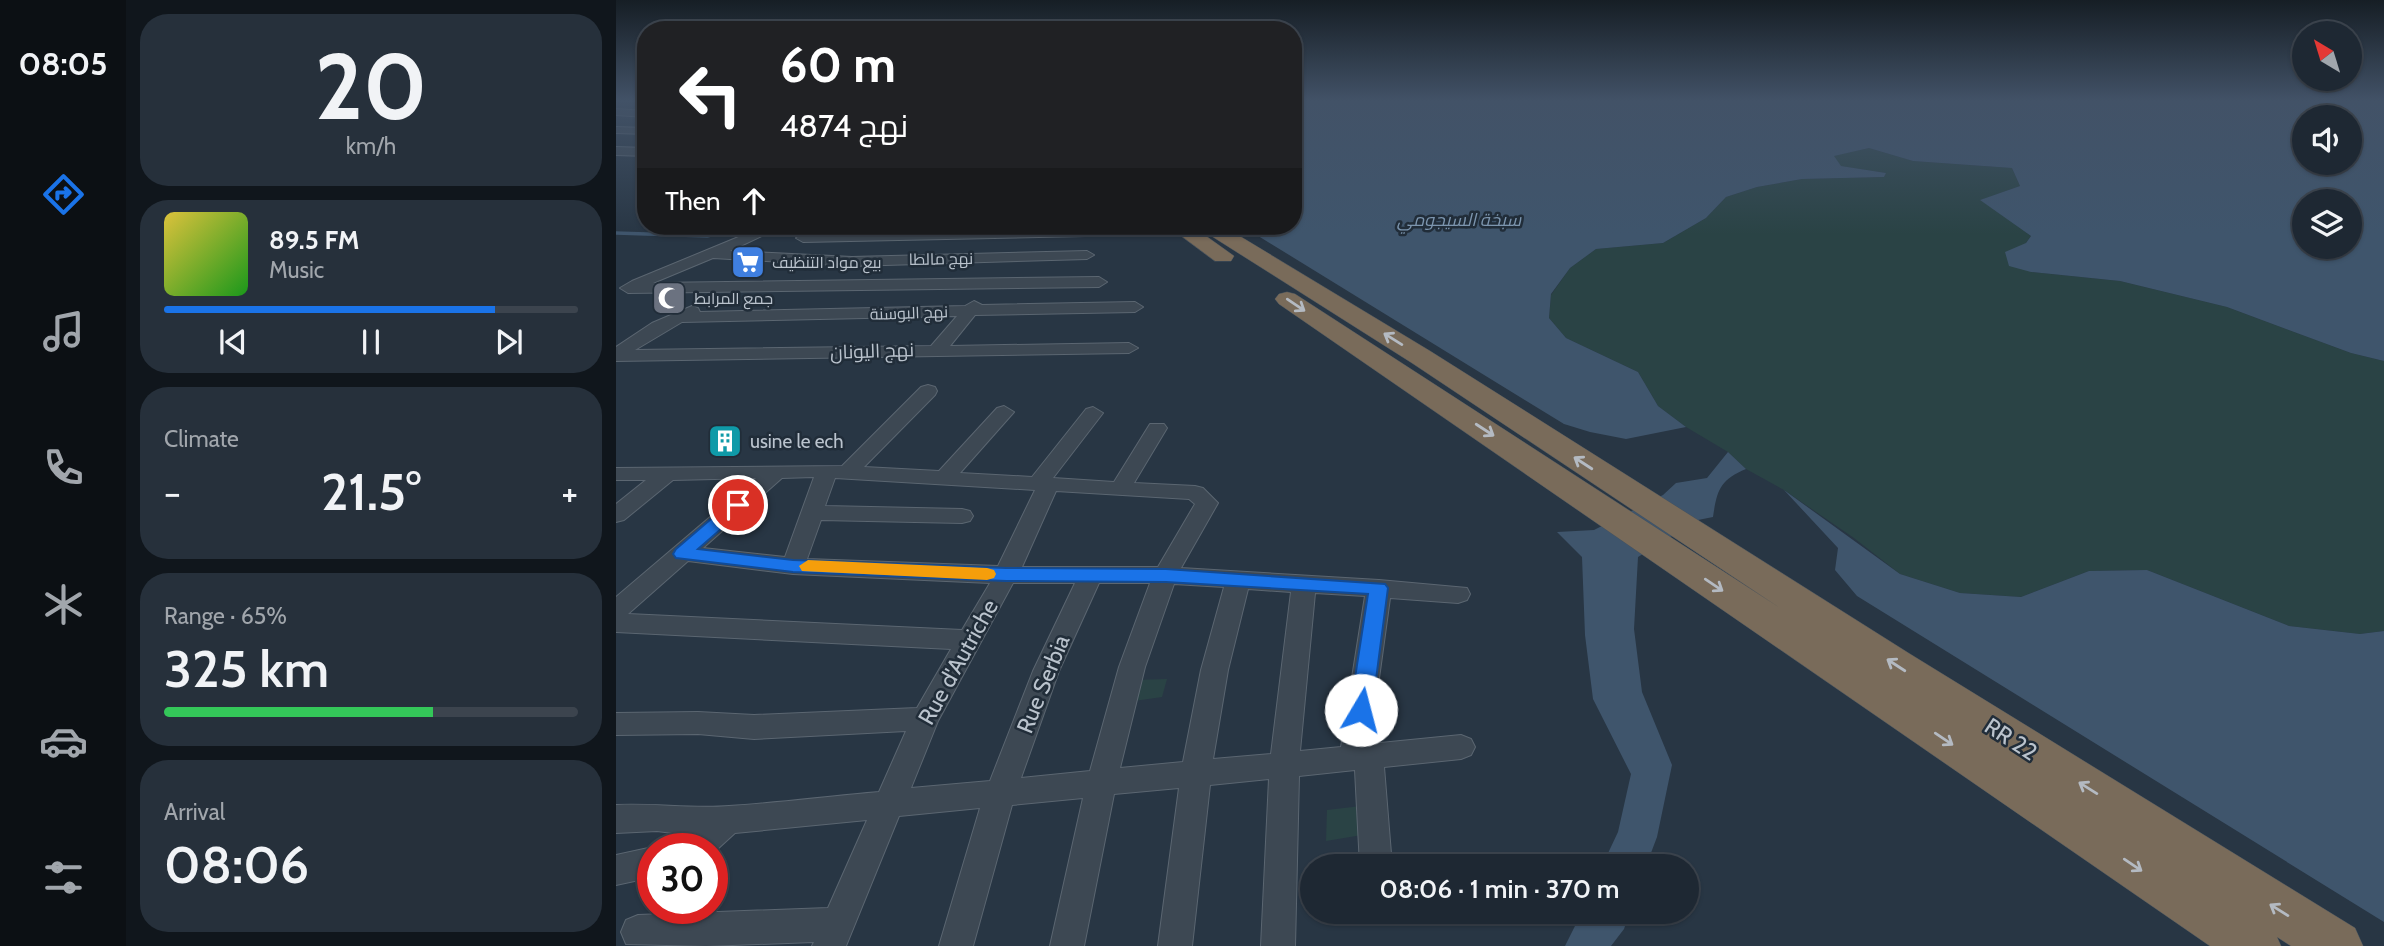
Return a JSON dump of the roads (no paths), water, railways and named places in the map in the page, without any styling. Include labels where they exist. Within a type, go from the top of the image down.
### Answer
[{"type":"highway","points":[[1191,235],[1612,516],[1672,538],[2255,946]]},
{"type":"highway","points":[[1224,235],[1421,357],[1642,499],[1672,538]]},
{"type":"highway","name":"RR 22","points":[[1672,538],[2337,946]]},
{"type":"street","points":[[616,151],[637,152]]},
{"type":"street","points":[[622,291],[754,235]]},
{"type":"street","points":[[616,356],[647,334],[683,317],[808,235]]},
{"type":"street","points":[[803,238],[882,235]]},
{"type":"street","name":"نهج مالطا","points":[[711,253],[767,260],[1087,255]]},
{"type":"street","points":[[937,349],[1014,257]]},
{"type":"street","points":[[622,291],[1099,282]]},
{"type":"street","name":"نهج البوسنة","points":[[683,317],[1135,307]]},
{"type":"street","points":[[616,334],[647,334]]},
{"type":"street","name":"نهج اليونان","points":[[616,356],[1129,348]]},
{"type":"street","points":[[793,566],[812,513],[837,472],[928,391]]},
{"type":"street","points":[[944,478],[1004,412]]},
{"type":"street","name":"Rue d'Autriche","points":[[833,935],[925,719],[967,640],[1006,575],[1044,484],[1093,412]]},
{"type":"street","points":[[1121,489],[1157,428]]},
{"type":"street","points":[[618,623],[682,554],[776,472]]},
{"type":"street","points":[[616,474],[837,472],[1195,493],[1205,499],[1207,503],[1166,576],[1141,643],[1100,783],[1067,946]]},
{"type":"street","points":[[616,515],[668,473]]},
{"type":"street","points":[[812,513],[962,516]]},
{"type":"street","points":[[682,554],[793,566],[1006,575],[1166,576],[1458,594]]},
{"type":"street","name":"Rue Serbia","points":[[956,946],[1000,793],[1046,671],[1090,576]]},
{"type":"street","points":[[1175,946],[1195,774],[1220,640],[1238,580]]},
{"type":"street","points":[[1278,946],[1284,765],[1304,586]]},
{"type":"street","points":[[1374,854],[1362,757],[1379,588]]},
{"type":"street","points":[[618,623],[967,640]]},
{"type":"street","points":[[616,724],[698,723],[754,727],[925,719]]},
{"type":"street","points":[[616,819],[657,817],[682,821],[728,820],[1461,747]]},
{"type":"street","points":[[713,833],[728,820]]},
{"type":"street","points":[[616,870],[637,865]]},
{"type":"street","points":[[638,932],[833,935]]},
{"type":"water","name":"سبخة السيجومي","points":[[1302,145],[2292,145],[2292,175],[2362,175],[2362,145],[2384,145],[2384,361],[2351,353],[2227,307],[2120,281],[2031,272],[2009,266],[2005,252],[2026,243],[2031,236],[1980,200],[2020,186],[2012,168],[1913,161],[1869,148],[1834,156],[1841,166],[1886,173],[1884,177],[1802,179],[1757,187],[1726,197],[1706,218],[1663,243],[1596,249],[1570,268],[1551,294],[1549,318],[1566,338],[1638,372],[1658,406],[1686,427],[1626,439],[1564,424],[1257,235],[1302,235]]},
{"type":"water","points":[[1728,452],[1746,469],[1730,477],[1721,487],[1713,517],[1698,520],[1638,557],[1634,629],[1642,692],[1672,765],[1657,837],[1651,854],[1608,854],[1618,832],[1631,774],[1593,699],[1585,635],[1582,557],[1557,532],[1594,530],[1663,495],[1676,483],[1707,478]]},
{"type":"water","points":[[1784,490],[1900,574],[1960,593],[2021,597],[2089,571],[2147,570],[2289,626],[2360,634],[2384,631],[2384,922],[1857,596],[1835,570],[1838,548]]},
{"type":"water","points":[[1576,924],[1626,924],[1611,946],[1565,946]]},
{"type":"waterway","points":[[616,233],[637,234]]},
{"type":"waterway","points":[[677,235],[711,235]]},
{"type":"place","name":"بيع مواد التنظيف","points":[[748,262]]},
{"type":"place","name":"جمع المرابط","points":[[669,298]]},
{"type":"place","name":"usine le ech","points":[[725,441]]}]
